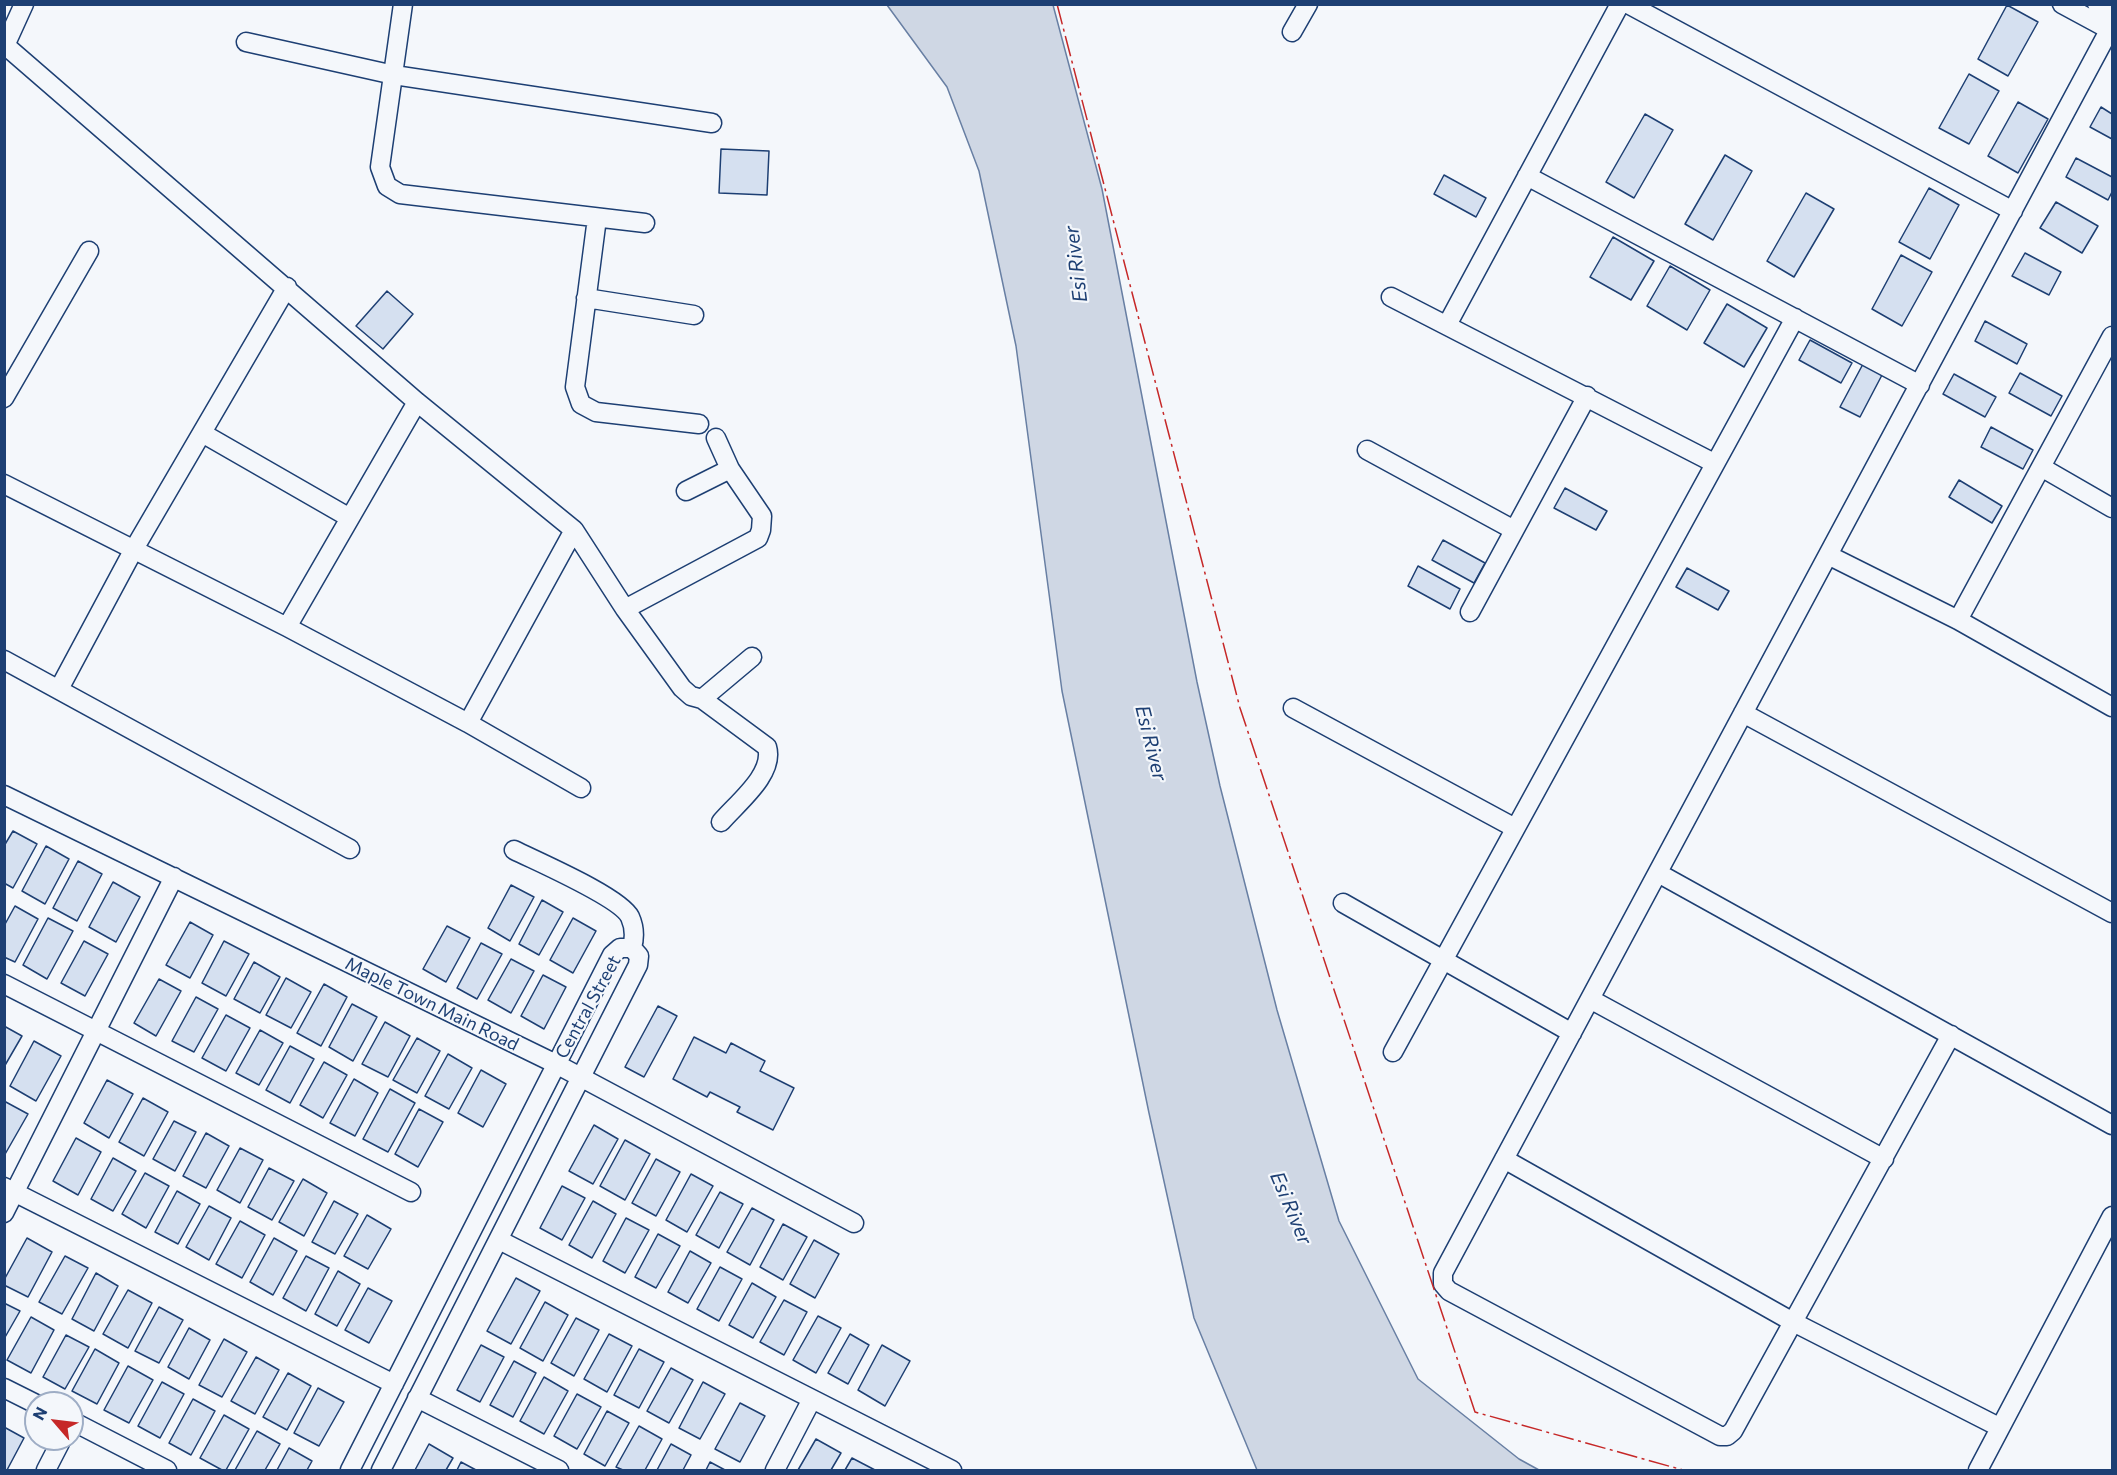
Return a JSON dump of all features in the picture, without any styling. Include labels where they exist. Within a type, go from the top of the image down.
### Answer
[{"type":"street","points":[[24,4],[5,47],[287,287],[417,402],[574,530],[625,609],[682,688],[691,696],[702,699],[767,747],[770,758],[765,770],[721,822]]},
{"type":"street","points":[[403,4],[380,167],[387,186],[400,194],[645,223]]},
{"type":"street","points":[[1292,32],[1308,4]]},
{"type":"street","points":[[1447,325],[1620,4]]},
{"type":"street","points":[[1628,4],[2013,211]]},
{"type":"street","points":[[2062,4],[2112,25]]},
{"type":"street","points":[[2097,4],[2112,25]]},
{"type":"street","points":[[1951,1035],[1733,1431],[1727,1436],[1720,1436],[1449,1292],[1443,1284],[1443,1273],[2112,25]]},
{"type":"street","points":[[246,42],[394,75],[712,123]]},
{"type":"street","points":[[1527,176],[1920,385]]},
{"type":"street","points":[[597,218],[575,387],[581,404],[596,412],[699,424]]},
{"type":"street","points":[[4,398],[88,251]]},
{"type":"street","points":[[59,689],[134,549],[287,287]]},
{"type":"street","points":[[1391,297],[1714,463]]},
{"type":"street","points":[[586,298],[694,315]]},
{"type":"street","points":[[1393,1052],[1795,318]]},
{"type":"street","points":[[1958,620],[2112,336]]},
{"type":"street","points":[[1470,612],[1587,396]]},
{"type":"street","points":[[287,627],[417,402]]},
{"type":"street","points":[[202,433],[350,518]]},
{"type":"street","points":[[625,609],[758,538],[762,516],[730,469],[716,438]]},
{"type":"street","points":[[1367,450],[1514,530]]},
{"type":"street","points":[[2041,467],[2112,508]]},
{"type":"street","points":[[686,491],[730,469]]},
{"type":"street","points":[[4,484],[287,627],[468,723],[581,788]]},
{"type":"street","points":[[468,723],[574,530]]},
{"type":"street","points":[[1828,555],[1958,620],[2112,707]]},
{"type":"street","points":[[702,699],[752,657]]},
{"type":"street","points":[[4,660],[350,849]]},
{"type":"street","points":[[1293,708],[1515,828]]},
{"type":"street","points":[[1743,712],[2112,913]]},
{"type":"street","name":"Maple Town Main Road","points":[[4,795],[556,1064],[854,1223]]},
{"type":"street","points":[[514,850],[612,900],[629,915],[635,934],[632,948]]},
{"type":"street","points":[[1658,873],[2112,1125]]},
{"type":"street","points":[[4,1213],[10,1190],[97,1031],[174,878]]},
{"type":"street","points":[[1344,903],[1572,1033]]},
{"type":"street","name":"Central Street","points":[[353,1464],[612,955],[620,948],[632,948],[639,956],[639,965],[381,1470]]},
{"type":"street","points":[[4,984],[411,1192]]},
{"type":"street","points":[[1590,999],[1884,1158]]},
{"type":"street","points":[[1504,1159],[1793,1322],[1999,1427]]},
{"type":"street","points":[[10,1190],[394,1384]]},
{"type":"street","points":[[1978,1470],[2112,1216]]},
{"type":"street","points":[[499,1240],[952,1470]]},
{"type":"street","points":[[428,1315],[453,1328]]},
{"type":"street","points":[[4,1388],[24,1398]]},
{"type":"street","points":[[417,1398],[559,1470]]},
{"type":"street","points":[[775,1470],[812,1399]]},
{"type":"street","points":[[84,1427],[167,1470]]},
{"type":"street","points":[[46,1470],[56,1451]]},
{"type":"street","points":[[353,1464],[381,1470]]},
{"type":"water","name":"Esi River","points":[[887,5],[1053,5],[1102,189],[1197,682],[1220,786],[1277,1010],[1339,1221],[1418,1379],[1519,1459],[1539,1470],[1257,1470],[1194,1318],[1149,1113],[1062,691],[1016,346],[979,171],[947,87]]},
{"type":"building","points":[[2007,5],[2038,22],[2008,76],[1978,59]]},
{"type":"building","points":[[1969,74],[1999,91],[1969,144],[1939,128]]},
{"type":"building","points":[[2018,102],[2048,119],[2018,173],[1988,156]]},
{"type":"building","points":[[2101,107],[2112,114],[2112,139],[2090,127]]},
{"type":"building","points":[[1645,114],[1673,130],[1634,198],[1606,182]]},
{"type":"building","points":[[721,149],[769,151],[767,195],[719,193]]},
{"type":"building","points":[[1725,155],[1752,171],[1713,240],[1685,224]]},
{"type":"building","points":[[2076,158],[2112,177],[2112,192],[2108,200],[2066,177]]},
{"type":"building","points":[[1444,175],[1486,198],[1476,217],[1434,194]]},
{"type":"building","points":[[1929,188],[1959,205],[1930,259],[1899,242]]},
{"type":"building","points":[[1806,193],[1834,209],[1794,277],[1767,261]]},
{"type":"building","points":[[2056,202],[2098,226],[2082,253],[2040,228]]},
{"type":"building","points":[[1613,237],[1654,261],[1631,300],[1590,277]]},
{"type":"building","points":[[2025,253],[2061,272],[2049,295],[2012,276]]},
{"type":"building","points":[[1901,255],[1932,272],[1902,326],[1872,309]]},
{"type":"building","points":[[1670,266],[1710,290],[1687,330],[1647,306]]},
{"type":"building","points":[[387,291],[413,314],[383,349],[356,326]]},
{"type":"building","points":[[1727,304],[1767,328],[1744,367],[1704,343]]},
{"type":"building","points":[[1985,321],[2027,344],[2017,364],[1975,341]]},
{"type":"building","points":[[1810,340],[1852,363],[1841,383],[1799,360]]},
{"type":"building","points":[[1863,364],[1882,375],[1860,417],[1840,407]]},
{"type":"building","points":[[2020,373],[2062,396],[2051,416],[2009,393]]},
{"type":"building","points":[[1954,374],[1996,397],[1985,417],[1943,394]]},
{"type":"building","points":[[1991,427],[2033,450],[2023,469],[1981,447]]},
{"type":"building","points":[[1959,480],[2002,506],[1992,523],[1949,497]]},
{"type":"building","points":[[1565,488],[1607,511],[1596,530],[1554,508]]},
{"type":"building","points":[[1443,540],[1485,563],[1474,583],[1432,560]]},
{"type":"building","points":[[1418,566],[1460,589],[1450,609],[1408,586]]},
{"type":"building","points":[[1687,568],[1729,591],[1718,610],[1676,587]]},
{"type":"building","points":[[13,831],[37,844],[13,888],[4,883],[4,846]]},
{"type":"building","points":[[46,846],[69,859],[45,904],[22,891]]},
{"type":"building","points":[[78,861],[102,874],[77,921],[53,908]]},
{"type":"building","points":[[113,882],[140,897],[116,942],[89,927]]},
{"type":"building","points":[[511,885],[534,897],[510,941],[488,928]]},
{"type":"building","points":[[542,900],[563,912],[539,955],[519,944]]},
{"type":"building","points":[[15,906],[38,919],[15,962],[4,957],[4,926]]},
{"type":"building","points":[[48,918],[73,931],[47,979],[23,965]]},
{"type":"building","points":[[573,918],[596,931],[573,973],[550,960]]},
{"type":"building","points":[[190,922],[213,935],[190,978],[166,965]]},
{"type":"building","points":[[447,926],[470,938],[446,982],[423,969]]},
{"type":"building","points":[[84,941],[108,954],[85,996],[61,983]]},
{"type":"building","points":[[224,941],[249,954],[226,996],[202,983]]},
{"type":"building","points":[[481,943],[502,954],[477,999],[457,988]]},
{"type":"building","points":[[511,959],[534,971],[511,1013],[488,1000]]},
{"type":"building","points":[[254,962],[280,977],[260,1013],[234,999]]},
{"type":"building","points":[[543,975],[566,987],[544,1029],[521,1016]]},
{"type":"building","points":[[286,978],[311,992],[291,1028],[266,1015]]},
{"type":"building","points":[[159,979],[181,991],[156,1036],[134,1023]]},
{"type":"building","points":[[324,984],[347,997],[321,1046],[297,1033]]},
{"type":"building","points":[[196,997],[218,1009],[194,1052],[172,1041]]},
{"type":"building","points":[[352,1004],[377,1017],[353,1061],[329,1047]]},
{"type":"building","points":[[658,1006],[677,1016],[644,1077],[625,1067]]},
{"type":"building","points":[[226,1015],[250,1028],[226,1071],[202,1058]]},
{"type":"building","points":[[385,1022],[410,1036],[388,1077],[362,1064]]},
{"type":"building","points":[[4,1026],[22,1036],[4,1067]]},
{"type":"building","points":[[260,1030],[283,1043],[259,1085],[236,1073]]},
{"type":"building","points":[[694,1037],[726,1053],[731,1043],[765,1061],[760,1071],[794,1088],[773,1130],[737,1112],[740,1107],[710,1092],[707,1097],[673,1079]]},
{"type":"building","points":[[417,1038],[440,1051],[417,1093],[393,1080]]},
{"type":"building","points":[[34,1041],[61,1056],[36,1101],[10,1086]]},
{"type":"building","points":[[290,1046],[314,1059],[290,1103],[266,1090]]},
{"type":"building","points":[[448,1054],[472,1068],[449,1109],[425,1096]]},
{"type":"building","points":[[324,1062],[347,1075],[323,1118],[300,1105]]},
{"type":"building","points":[[481,1070],[506,1084],[483,1127],[458,1113]]},
{"type":"building","points":[[354,1079],[378,1093],[355,1136],[330,1123]]},
{"type":"building","points":[[107,1080],[133,1094],[109,1138],[84,1123]]},
{"type":"building","points":[[390,1089],[415,1103],[388,1152],[363,1139]]},
{"type":"building","points":[[143,1098],[168,1112],[144,1156],[119,1142]]},
{"type":"building","points":[[4,1101],[28,1114],[4,1156]]},
{"type":"building","points":[[419,1109],[443,1122],[418,1167],[395,1154]]},
{"type":"building","points":[[174,1121],[196,1132],[175,1171],[153,1159]]},
{"type":"building","points":[[594,1125],[618,1139],[593,1184],[569,1171]]},
{"type":"building","points":[[206,1133],[229,1146],[206,1188],[183,1176]]},
{"type":"building","points":[[76,1138],[101,1152],[78,1195],[53,1181]]},
{"type":"building","points":[[625,1140],[650,1154],[625,1200],[600,1186]]},
{"type":"building","points":[[240,1148],[263,1160],[240,1203],[217,1190]]},
{"type":"building","points":[[113,1158],[136,1171],[113,1211],[91,1199]]},
{"type":"building","points":[[656,1159],[680,1172],[656,1216],[632,1203]]},
{"type":"building","points":[[269,1168],[294,1181],[272,1220],[248,1207]]},
{"type":"building","points":[[145,1173],[169,1186],[146,1228],[122,1214]]},
{"type":"building","points":[[691,1174],[713,1186],[687,1232],[666,1220]]},
{"type":"building","points":[[303,1179],[327,1193],[304,1236],[279,1222]]},
{"type":"building","points":[[562,1186],[585,1198],[562,1240],[540,1228]]},
{"type":"building","points":[[177,1191],[200,1204],[178,1244],[155,1232]]},
{"type":"building","points":[[720,1192],[743,1204],[719,1248],[696,1235]]},
{"type":"building","points":[[334,1201],[358,1214],[335,1254],[312,1242]]},
{"type":"building","points":[[593,1201],[616,1214],[592,1258],[569,1245]]},
{"type":"building","points":[[209,1206],[231,1218],[209,1260],[186,1247]]},
{"type":"building","points":[[752,1208],[774,1220],[750,1265],[727,1252]]},
{"type":"building","points":[[367,1215],[391,1229],[368,1269],[344,1256]]},
{"type":"building","points":[[626,1218],[649,1230],[625,1273],[603,1261]]},
{"type":"building","points":[[240,1221],[265,1235],[242,1278],[216,1264]]},
{"type":"building","points":[[783,1224],[807,1237],[783,1280],[760,1267]]},
{"type":"building","points":[[658,1234],[680,1246],[656,1288],[635,1277]]},
{"type":"building","points":[[27,1238],[52,1252],[28,1297],[4,1285],[4,1280]]},
{"type":"building","points":[[274,1238],[297,1251],[273,1295],[250,1282]]},
{"type":"building","points":[[814,1240],[839,1254],[815,1298],[790,1284]]},
{"type":"building","points":[[690,1251],[711,1263],[688,1303],[668,1292]]},
{"type":"building","points":[[65,1256],[88,1268],[62,1314],[39,1302]]},
{"type":"building","points":[[306,1256],[329,1268],[306,1311],[283,1298]]},
{"type":"building","points":[[720,1267],[742,1279],[719,1321],[697,1309]]},
{"type":"building","points":[[338,1271],[360,1284],[337,1326],[315,1314]]},
{"type":"building","points":[[96,1273],[118,1286],[94,1331],[72,1319]]},
{"type":"building","points":[[516,1278],[540,1291],[511,1344],[487,1331]]},
{"type":"building","points":[[752,1283],[776,1297],[753,1338],[729,1325]]},
{"type":"building","points":[[368,1288],[392,1301],[369,1343],[345,1330]]},
{"type":"building","points":[[128,1290],[152,1303],[128,1348],[103,1334]]},
{"type":"building","points":[[784,1300],[807,1312],[784,1355],[760,1342]]},
{"type":"building","points":[[545,1302],[568,1315],[543,1361],[520,1348]]},
{"type":"building","points":[[4,1303],[20,1311],[4,1339]]},
{"type":"building","points":[[159,1307],[183,1320],[159,1363],[135,1351]]},
{"type":"building","points":[[818,1316],[841,1328],[816,1373],[793,1360]]},
{"type":"building","points":[[31,1317],[54,1330],[31,1373],[7,1360]]},
{"type":"building","points":[[576,1318],[599,1330],[574,1376],[551,1363]]},
{"type":"building","points":[[189,1328],[210,1340],[189,1379],[168,1367]]},
{"type":"building","points":[[609,1334],[632,1346],[607,1392],[584,1379]]},
{"type":"building","points":[[850,1334],[869,1345],[848,1384],[828,1373]]},
{"type":"building","points":[[66,1335],[89,1347],[65,1389],[43,1377]]},
{"type":"building","points":[[224,1339],[247,1352],[222,1397],[199,1385]]},
{"type":"building","points":[[481,1345],[504,1357],[480,1402],[457,1390]]},
{"type":"building","points":[[882,1345],[910,1361],[885,1406],[858,1390]]},
{"type":"building","points":[[95,1349],[119,1363],[97,1404],[84,1397],[84,1391],[72,1391]]},
{"type":"building","points":[[639,1349],[664,1362],[639,1408],[614,1395]]},
{"type":"building","points":[[256,1357],[279,1370],[255,1414],[231,1401]]},
{"type":"building","points":[[514,1361],[536,1373],[513,1417],[490,1405]]},
{"type":"building","points":[[128,1366],[153,1380],[129,1423],[104,1410]]},
{"type":"building","points":[[671,1368],[693,1380],[669,1423],[647,1411]]},
{"type":"building","points":[[288,1373],[311,1386],[287,1430],[263,1417]]},
{"type":"building","points":[[544,1377],[568,1391],[544,1434],[520,1421]]},
{"type":"building","points":[[162,1382],[184,1394],[160,1438],[138,1426]]},
{"type":"building","points":[[703,1382],[725,1394],[700,1439],[679,1428]]},
{"type":"building","points":[[318,1388],[344,1402],[319,1446],[294,1433]]},
{"type":"building","points":[[577,1394],[601,1407],[577,1449],[554,1436]]},
{"type":"building","points":[[193,1399],[215,1411],[191,1455],[169,1443]]},
{"type":"building","points":[[740,1403],[765,1416],[740,1462],[715,1449]]},
{"type":"building","points":[[607,1411],[629,1423],[605,1466],[584,1454]]},
{"type":"building","points":[[224,1415],[249,1429],[226,1470],[222,1470],[200,1458]]},
{"type":"building","points":[[639,1426],[662,1439],[645,1470],[623,1470],[616,1467]]},
{"type":"building","points":[[4,1427],[24,1438],[7,1470],[4,1470]]},
{"type":"building","points":[[257,1431],[280,1444],[265,1470],[235,1470]]},
{"type":"building","points":[[816,1439],[841,1453],[831,1470],[798,1470]]},
{"type":"building","points":[[429,1444],[453,1458],[446,1470],[415,1470]]},
{"type":"building","points":[[671,1444],[691,1455],[683,1470],[657,1470]]},
{"type":"building","points":[[289,1448],[312,1461],[307,1470],[277,1470]]},
{"type":"building","points":[[852,1458],[875,1470],[845,1470]]},
{"type":"building","points":[[461,1462],[476,1470],[457,1470]]},
{"type":"building","points":[[710,1462],[725,1470],[706,1470]]},
{"type":"power","points":[[1057,4],[1240,708],[1475,1412],[1683,1470]]}]
